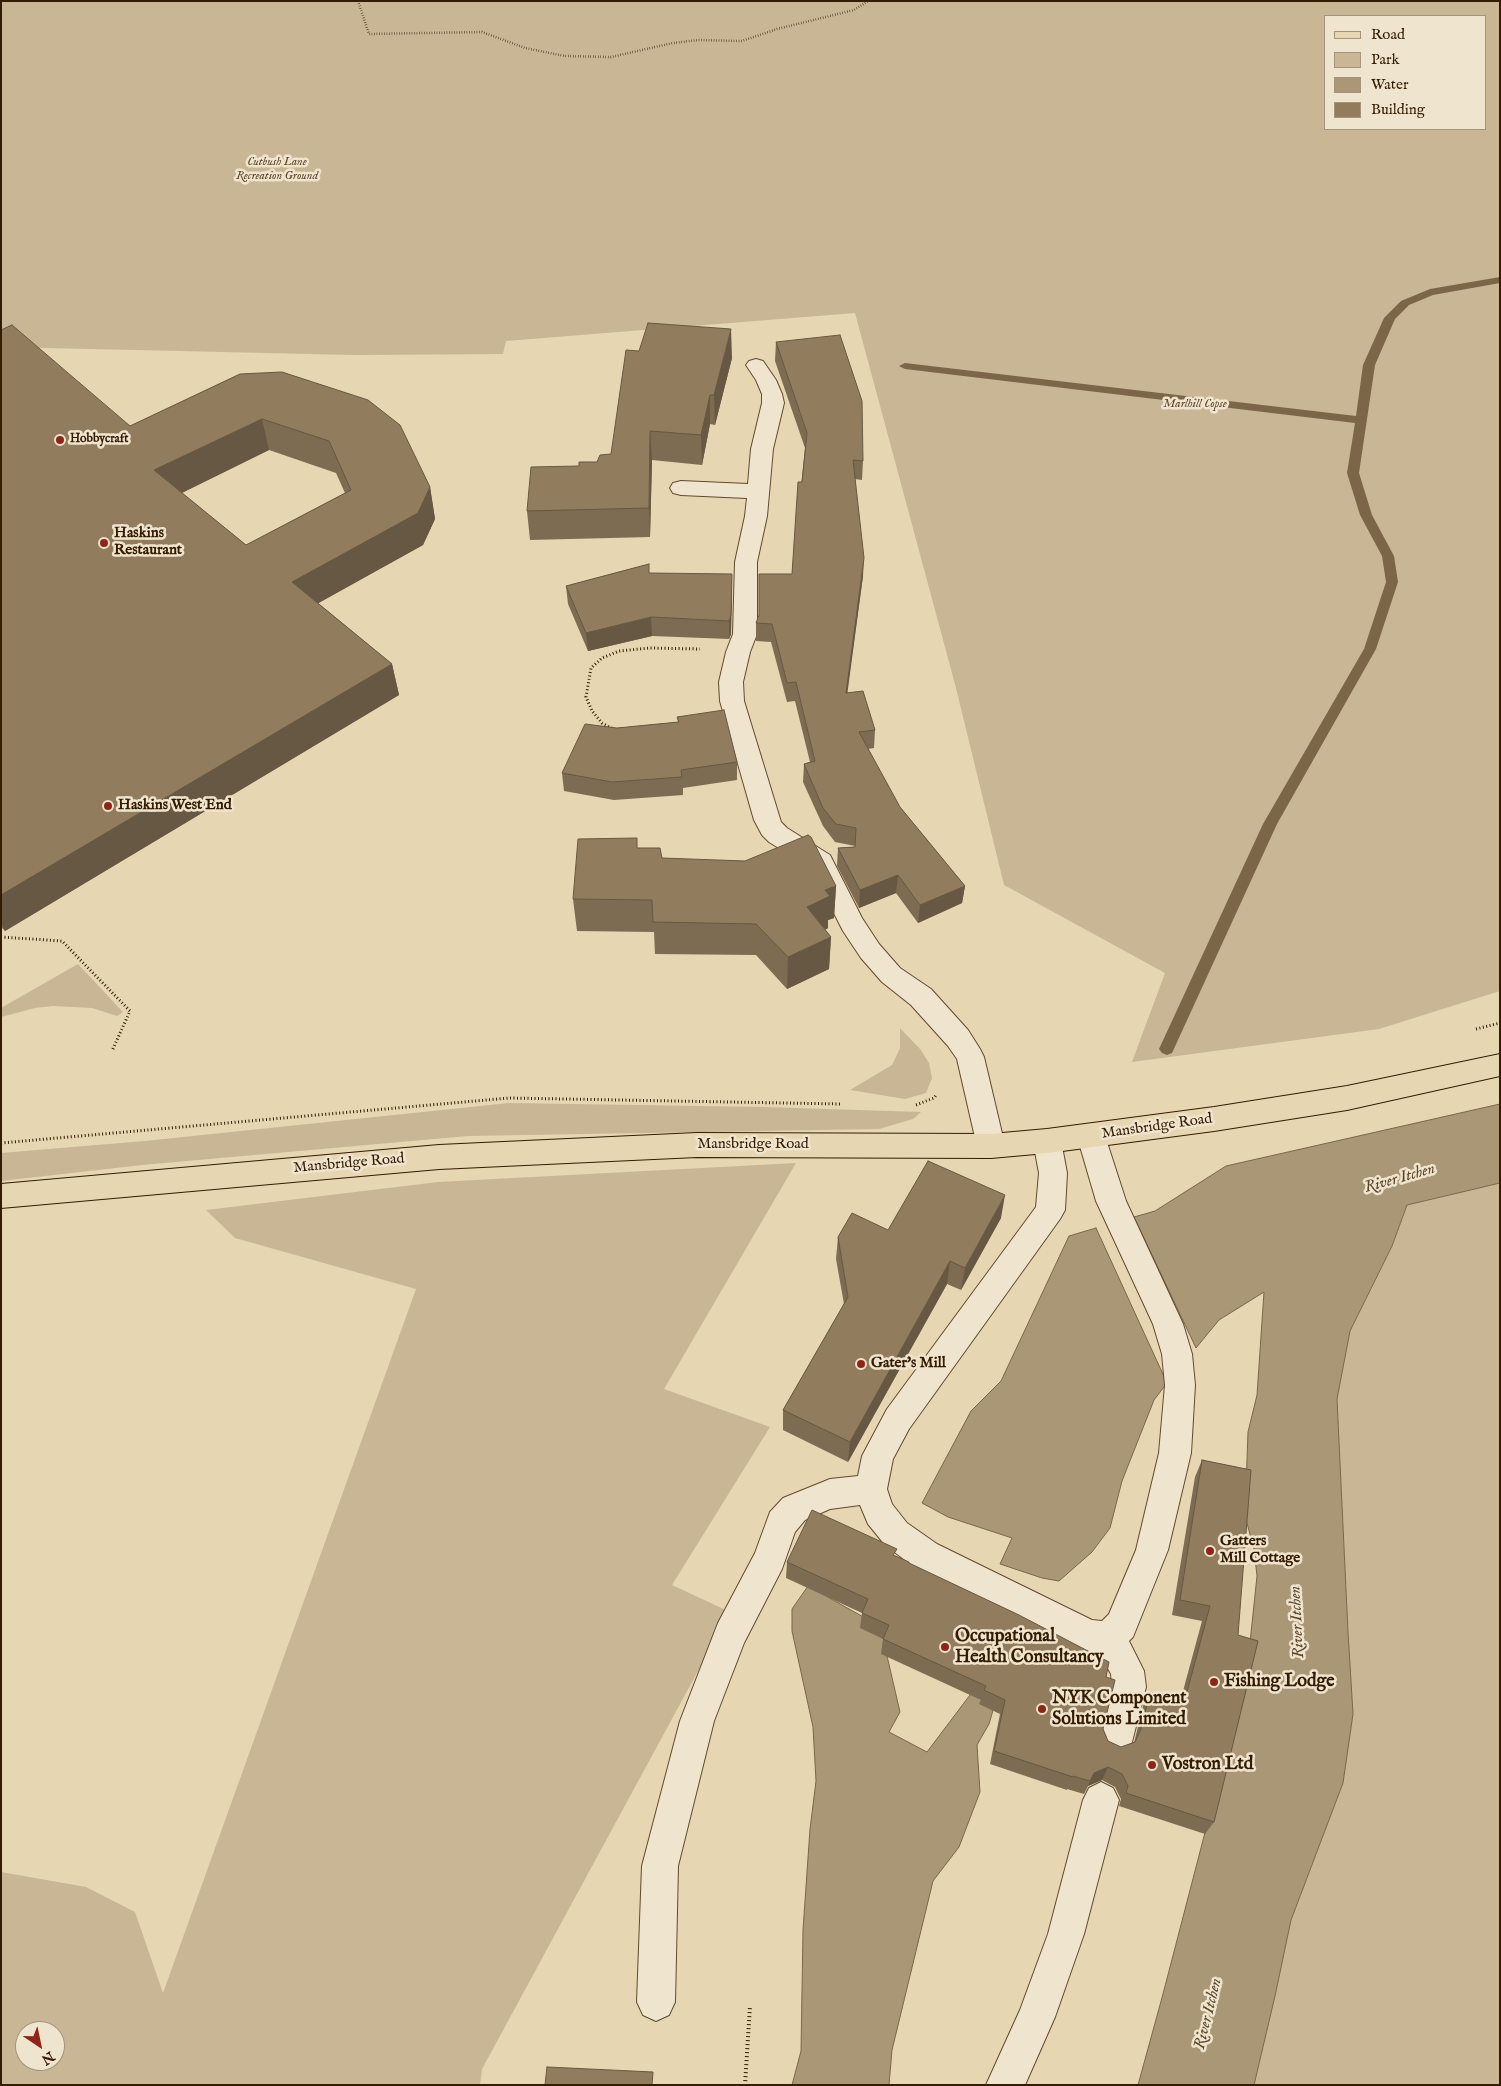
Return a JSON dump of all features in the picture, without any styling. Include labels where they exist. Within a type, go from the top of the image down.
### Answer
[{"type":"main road","name":"Mansbridge Road","points":[[1,1196],[439,1156],[697,1145],[991,1146],[1091,1136],[1347,1098],[1500,1065]]},
{"type":"street","points":[[756,365],[766,380],[772,394],[773,403],[762,449],[756,516],[746,562],[745,634],[738,652],[731,682],[732,701],[771,828],[821,862],[852,924],[870,951],[892,975],[921,997],[958,1038],[970,1057],[991,1146]]},
{"type":"street","points":[[681,488],[758,491]]},
{"type":"street","points":[[1091,1136],[1111,1201],[1168,1324],[1177,1354],[1180,1384],[1175,1453],[1152,1550],[1121,1625],[1109,1638]]},
{"type":"street","points":[[1047,1141],[1053,1173],[1050,1210],[898,1419],[878,1456],[871,1490],[879,1513],[896,1534],[924,1555],[1090,1636],[1109,1638]]},
{"type":"street","points":[[656,2002],[660,1866],[698,1721],[730,1636],[770,1558],[781,1523],[794,1509],[810,1500],[830,1494],[871,1490]]},
{"type":"street","points":[[1109,1638],[1127,1671],[1128,1687],[1115,1742]]},
{"type":"street","points":[[1005,2085],[1036,2017],[1066,1934],[1101,1800]]},
{"type":"path","points":[[358,1],[369,34],[482,32],[525,48],[565,56],[612,57],[672,43],[698,40],[742,41],[776,29],[854,10],[868,1]]},
{"type":"path","points":[[618,731],[602,723],[592,711],[586,697],[591,668],[602,658],[619,651],[650,648],[738,652]]},
{"type":"path","points":[[1,937],[62,941],[130,1011],[112,1051]]},
{"type":"path","points":[[909,1106],[922,1104],[934,1098],[941,1087]]},
{"type":"path","points":[[1,1142],[509,1098],[842,1104]]},
{"type":"path","points":[[745,2085],[750,2006]]},
{"type":"green space","name":"Marlhill Copse","points":[[1,1],[1500,1],[1500,991],[1379,1029],[1132,1062],[1165,973],[1004,885],[956,688],[855,313],[506,341],[503,354],[355,355],[1,347]]},
{"type":"green space","points":[[78,964],[123,1012],[117,1016],[92,1008],[53,1006],[35,1008],[1,1017],[1,1008]]},
{"type":"green space","points":[[900,1028],[921,1050],[929,1063],[932,1078],[926,1093],[905,1099],[850,1090],[892,1065],[900,1048]]},
{"type":"green space","points":[[509,1103],[764,1107],[921,1112],[913,1119],[879,1129],[468,1136],[142,1165],[1,1181],[1,1153],[145,1141]]},
{"type":"green space","points":[[796,1163],[664,1389],[770,1427],[672,1585],[730,1612],[482,2069],[480,2085],[1,2085],[1,1872],[86,1887],[135,1912],[163,1993],[416,1289],[235,1238],[206,1210],[438,1182]]},
{"type":"green space","points":[[1500,1183],[1500,2085],[1254,2085],[1291,1920],[1343,1783],[1353,1714],[1337,1399],[1350,1331],[1392,1246],[1407,1205]]},
{"type":"water","name":"River Itchen","points":[[1500,1104],[1500,1183],[1407,1205],[1392,1246],[1350,1331],[1337,1399],[1353,1714],[1343,1783],[1291,1920],[1254,2085],[1138,2085],[1247,1671],[1257,1576],[1254,1549],[1245,1516],[1248,1432],[1257,1395],[1264,1292],[1219,1320],[1196,1348],[1134,1217],[1155,1211],[1226,1166]]},
{"type":"water","points":[[1096,1228],[1167,1383],[1154,1400],[1122,1481],[1110,1528],[1092,1552],[1059,1581],[1042,1578],[1000,1564],[1012,1538],[948,1517],[922,1503],[971,1411],[1001,1381],[1069,1236]]},
{"type":"water","points":[[808,1586],[892,1633],[887,1656],[900,1712],[889,1732],[927,1752],[973,1691],[996,1700],[989,1724],[977,1745],[980,1792],[959,1847],[933,1881],[892,2050],[889,2085],[792,2085],[801,2051],[803,1930],[810,1829],[816,1781],[813,1727],[792,1631],[792,1609]]},
{"type":"building","points":[[648,323],[731,329],[714,395],[710,395],[701,435],[650,431],[649,508],[527,511],[531,467],[579,466],[579,462],[597,462],[600,455],[611,454],[626,350],[639,351]]},
{"type":"building","name":"Haskins West End","points":[[12,325],[130,426],[240,374],[282,372],[368,400],[400,425],[430,487],[418,513],[292,582],[392,664],[1,895],[1,330]],"holes":[[[262,419],[329,441],[351,490],[246,545],[154,470]]]},
{"type":"building","points":[[840,335],[862,401],[863,461],[853,460],[864,558],[846,693],[863,691],[875,730],[859,732],[900,807],[965,886],[920,905],[898,875],[860,890],[838,848],[855,847],[856,828],[836,824],[823,808],[804,764],[815,761],[796,682],[787,683],[772,624],[756,623],[759,615],[759,574],[792,574],[798,482],[802,482],[807,433],[776,342]]},
{"type":"building","points":[[649,564],[649,573],[732,574],[731,615],[729,621],[651,617],[586,633],[566,586]]},
{"type":"building","points":[[724,710],[737,762],[681,770],[682,777],[612,782],[562,773],[585,724],[617,728],[679,722],[677,717]]},
{"type":"building","points":[[808,835],[811,837],[836,886],[825,890],[830,896],[807,907],[831,937],[788,957],[756,924],[653,922],[652,900],[573,899],[578,839],[637,838],[637,848],[660,848],[662,858],[745,861]]},
{"type":"building","name":"Gater's Mill","points":[[928,1161],[1005,1195],[965,1268],[950,1261],[850,1442],[783,1410],[848,1297],[838,1237],[852,1213],[888,1230]]},
{"type":"building","points":[[1202,1460],[1251,1470],[1238,1635],[1258,1641],[1214,1822],[1126,1793],[1128,1786],[1122,1774],[1108,1767],[1094,1773],[1090,1781],[994,1751],[1005,1700],[984,1690],[986,1686],[883,1639],[889,1625],[862,1613],[868,1599],[787,1562],[812,1510],[897,1549],[893,1555],[1019,1615],[1109,1662],[1106,1677],[1115,1680],[1103,1729],[1108,1741],[1121,1747],[1135,1742],[1141,1729],[1150,1692],[1184,1703],[1210,1606],[1180,1600]]},
{"type":"building","points":[[547,2067],[653,2072],[652,2085],[545,2085]]},
{"type":"waterway","points":[[1361,420],[1369,365],[1390,318],[1405,303],[1430,292],[1500,280]]},
{"type":"waterway","points":[[905,366],[1361,420]]},
{"type":"waterway","points":[[1167,1049],[1270,824],[1370,649],[1392,582],[1388,556],[1366,515],[1353,473],[1361,420]]},
{"type":"place","name":"Hobbycraft","points":[[60,440]]},
{"type":"place","name":"Haskins Restaurant","points":[[104,543]]},
{"type":"place","name":"Haskins West End","points":[[108,806]]},
{"type":"place","name":"Gater's Mill","points":[[861,1364]]},
{"type":"place","name":"Gatters Mill Cottage","points":[[1210,1551]]},
{"type":"place","name":"Occupational Health Consultancy","points":[[945,1647]]},
{"type":"place","name":"Fishing Lodge","points":[[1214,1682]]},
{"type":"place","name":"NYK Component Solutions Limited","points":[[1042,1709]]},
{"type":"place","name":"Vostron Ltd","points":[[1152,1765]]},
{"type":"park label","name":"Cutbush Lane Recreation Ground","points":[[277,170]]}]
